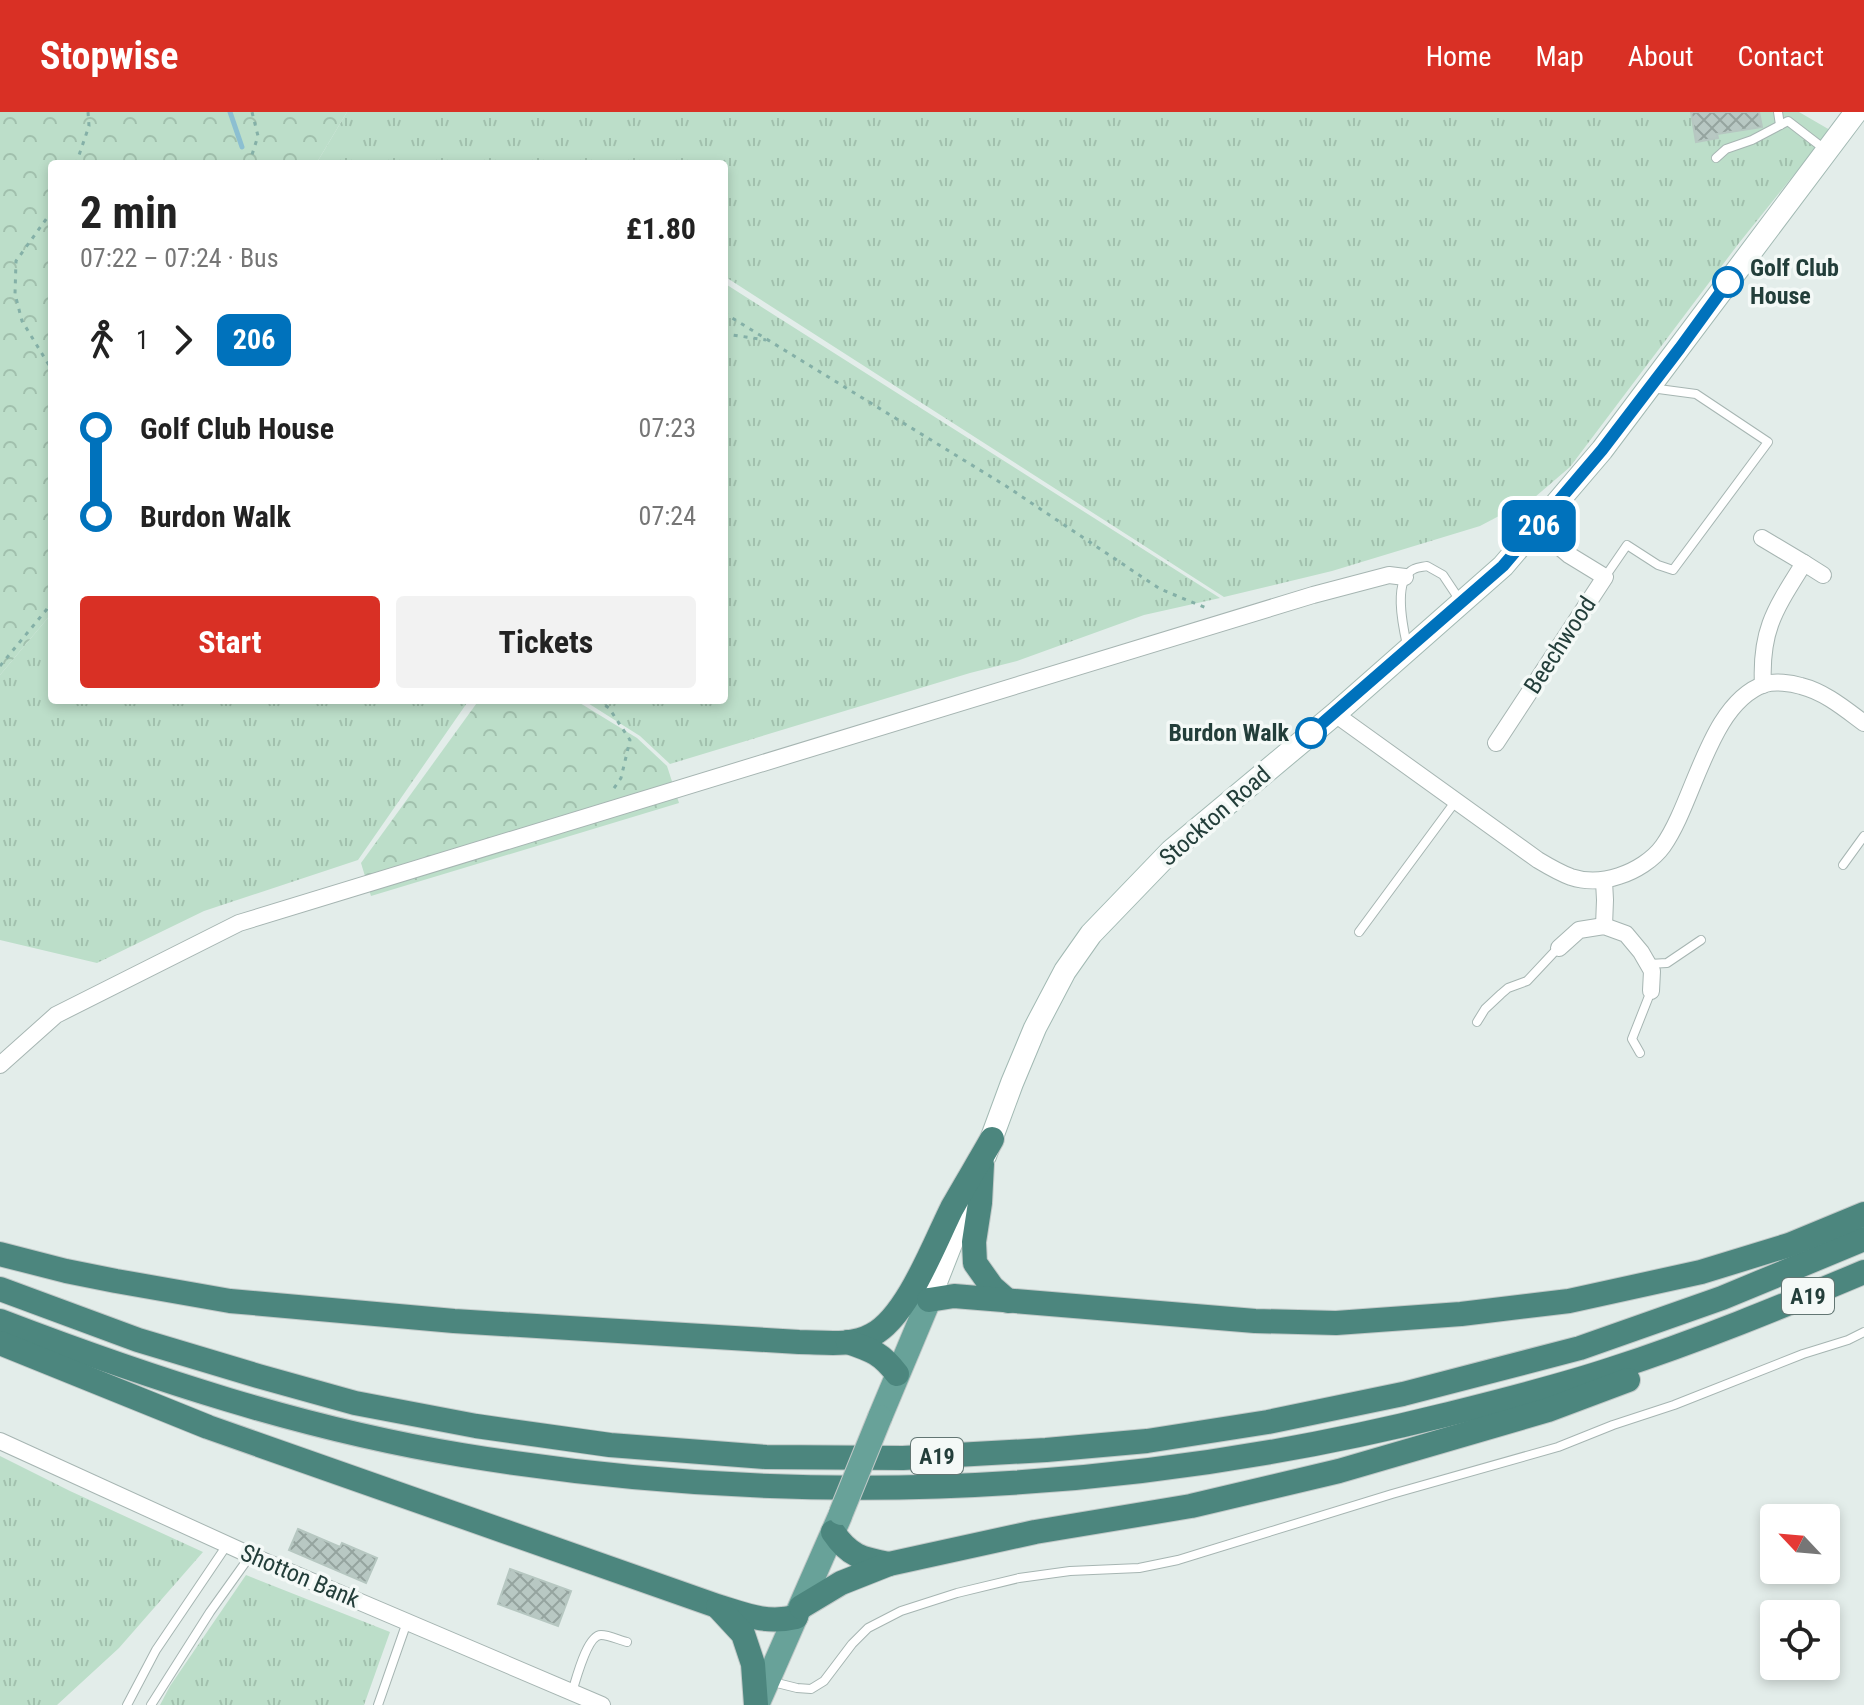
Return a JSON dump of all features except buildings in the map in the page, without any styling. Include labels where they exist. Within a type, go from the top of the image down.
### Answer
[{"type":"highway","points":[[0,1254],[66,1271],[230,1301],[454,1321],[784,1341],[848,1342],[869,1337],[886,1327],[902,1308],[954,1205],[992,1139]]},
{"type":"highway","points":[[982,1164],[974,1242],[975,1263],[992,1287],[1008,1301]]},
{"type":"highway","points":[[929,1300],[954,1296],[1255,1321],[1336,1323],[1461,1314],[1569,1301],[1701,1272],[1789,1245],[1864,1214]]},
{"type":"highway","name":"A19","points":[[0,1289],[138,1340],[258,1376],[355,1403],[461,1423],[610,1445],[766,1457],[903,1458],[1147,1441],[1268,1422],[1403,1394],[1580,1348],[1722,1298],[1864,1239]]},
{"type":"highway","name":"A19","points":[[0,1321],[138,1371],[250,1406],[342,1430],[458,1454],[586,1473],[686,1482],[912,1488],[1028,1483],[1147,1471],[1262,1455],[1370,1434],[1610,1370],[1752,1319],[1864,1272]]},
{"type":"highway","points":[[0,1343],[208,1427],[717,1606],[757,1619],[780,1621],[799,1612],[841,1583],[889,1564],[1035,1532],[1191,1506],[1339,1471],[1562,1404],[1691,1356],[1752,1319]]},
{"type":"highway","points":[[848,1342],[873,1350],[897,1374]]},
{"type":"highway","points":[[837,1523],[848,1551],[864,1559],[889,1564]]},
{"type":"highway","points":[[717,1606],[743,1634],[753,1664],[757,1705]]},
{"type":"main road","name":"Stockton Road","points":[[929,1300],[1035,1028],[1065,971],[1091,934],[1171,851],[1335,714],[1503,566],[1602,450],[1856,112]]},
{"type":"main road","points":[[757,1705],[837,1523],[929,1300]]},
{"type":"street","name":"Beechwood","points":[[1496,743],[1605,577],[1569,555],[1537,528]]},
{"type":"street","points":[[1762,538],[1823,575]]},
{"type":"street","points":[[1763,685],[1763,649],[1767,632],[1804,563]]},
{"type":"street","points":[[0,1065],[56,1015],[239,923],[1313,595],[1389,575],[1405,577]]},
{"type":"street","points":[[1335,714],[1538,860],[1572,878],[1604,881],[1634,871],[1662,848],[1680,817],[1714,736],[1738,701],[1763,685],[1803,686],[1829,698],[1864,723]]},
{"type":"street","points":[[1604,881],[1604,926]]},
{"type":"street","points":[[1559,948],[1579,930],[1604,926],[1626,934],[1652,971],[1651,991]]},
{"type":"street","name":"Shotton Bank","points":[[0,1441],[227,1545],[602,1705]]},
{"type":"lane","points":[[1716,158],[1726,149],[1752,140],[1780,116],[1827,152]]},
{"type":"lane","points":[[1605,577],[1627,545],[1658,565],[1673,570],[1768,442],[1696,394],[1650,388]]},
{"type":"lane","points":[[1408,650],[1401,587],[1405,577],[1414,569],[1427,566],[1443,575],[1462,603]]},
{"type":"lane","points":[[1359,932],[1455,802]]},
{"type":"lane","points":[[1843,865],[1864,836]]},
{"type":"lane","points":[[1648,964],[1667,963],[1701,940]]},
{"type":"lane","points":[[1477,1022],[1493,1001],[1508,988],[1527,981],[1559,948]]},
{"type":"lane","points":[[1640,1053],[1632,1039],[1651,991]]},
{"type":"lane","points":[[768,1680],[811,1689],[824,1681],[868,1628],[901,1611],[943,1597],[1019,1578],[1070,1571],[1139,1568],[1178,1560],[1558,1447],[1864,1332]]},
{"type":"lane","points":[[127,1705],[156,1650],[227,1545]]},
{"type":"lane","points":[[151,1705],[250,1555]]},
{"type":"lane","points":[[378,1705],[407,1622]]},
{"type":"lane","points":[[572,1692],[593,1638],[600,1635],[627,1642]]},
{"type":"path","points":[[77,160],[89,126],[88,112]]},
{"type":"path","points":[[250,160],[258,136],[252,112]]},
{"type":"path","points":[[48,217],[16,261],[15,294],[22,321],[48,363]]},
{"type":"path","points":[[728,315],[1006,486],[1160,589],[1234,619]]},
{"type":"path","points":[[728,336],[770,341]]},
{"type":"path","points":[[0,666],[48,607]]},
{"type":"path","points":[[596,814],[621,778],[630,740],[609,708],[603,704]]},
{"type":"green space","points":[[0,112],[347,112],[318,160],[48,160],[48,618],[0,675]]},
{"type":"green space","points":[[347,112],[1799,112],[1830,130],[1739,243],[1570,467],[1535,497],[1480,526],[1332,571],[1224,597],[728,279],[728,160],[318,160]]},
{"type":"green space","points":[[728,286],[1220,598],[1144,615],[1017,661],[670,764],[640,736],[589,704],[728,704]]},
{"type":"green space","points":[[48,618],[48,704],[466,704],[358,860],[204,911],[97,963],[0,940],[0,675]]},
{"type":"green space","points":[[476,704],[582,704],[637,738],[667,766],[679,803],[371,896],[361,863]]},
{"type":"green space","points":[[0,1456],[203,1552],[119,1648],[57,1705],[0,1705]]},
{"type":"green space","points":[[246,1575],[390,1632],[364,1705],[160,1705]]},
{"type":"waterway","points":[[230,112],[242,147]]},
{"type":"bus line","name":"206","points":[[1311,733],[1503,566],[1602,450],[1728,282]]},
{"type":"place","name":"Golf Club House","points":[[1728,282]]},
{"type":"place","name":"Burdon Walk","points":[[1311,733]]}]
